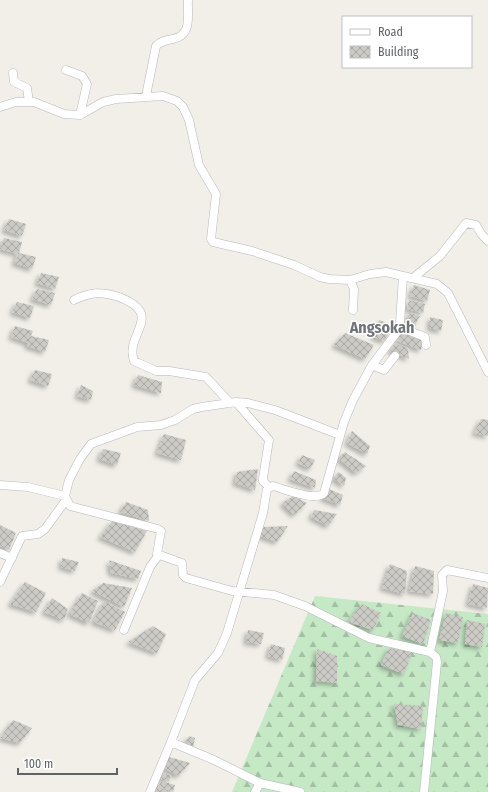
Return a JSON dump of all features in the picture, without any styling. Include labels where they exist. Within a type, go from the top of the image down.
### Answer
[{"type":"street","points":[[146,96],[156,46],[165,40],[177,38],[184,34],[187,30],[188,0]]},
{"type":"street","points":[[66,70],[82,76],[86,83],[80,116]]},
{"type":"street","points":[[13,73],[14,82],[27,88],[29,102]]},
{"type":"street","points":[[0,107],[16,102],[29,102],[37,103],[64,114],[80,116],[103,102],[146,96],[173,99],[181,104],[186,111],[198,165],[210,187],[216,194],[212,236],[213,242],[252,251],[294,264],[320,277],[336,280],[350,280],[376,272],[404,276],[437,284],[448,293],[488,372]]},
{"type":"street","points":[[413,278],[440,256],[466,223],[476,225],[488,241]]},
{"type":"street","points":[[269,487],[273,486],[314,497],[321,496],[326,489],[340,435],[353,400],[372,365],[394,339],[399,328],[404,276]]},
{"type":"street","points":[[350,280],[354,289],[353,310]]},
{"type":"street","points":[[424,285],[437,284]]},
{"type":"street","points":[[74,300],[94,292],[116,296],[135,304],[140,311],[141,321],[133,348],[134,361],[156,371],[173,371],[206,377],[233,402],[269,440],[263,478],[264,482],[269,487]]},
{"type":"street","points":[[399,328],[425,337],[426,344]]},
{"type":"street","points":[[372,365],[384,370],[395,356]]},
{"type":"street","points":[[158,556],[156,550],[161,531],[158,529],[70,506],[66,498],[66,489],[86,449],[97,440],[137,428],[161,425],[175,420],[198,408],[233,402],[264,406],[340,435]]},
{"type":"street","points":[[0,485],[28,487],[66,498]]},
{"type":"street","points":[[150,792],[195,680],[218,653],[223,643],[241,592],[269,487]]},
{"type":"street","points":[[0,582],[22,536],[38,534],[45,529],[66,498]]},
{"type":"street","points":[[0,553],[12,558]]},
{"type":"street","points":[[158,556],[182,563],[183,575],[186,578],[241,592],[267,594],[281,598],[305,606],[369,638],[430,652],[436,657],[438,662],[424,792]]},
{"type":"street","points":[[124,630],[150,567],[158,556]]},
{"type":"street","points":[[430,652],[441,598],[442,575],[444,572],[447,570],[455,570],[488,578]]},
{"type":"street","points":[[171,742],[214,760],[260,783],[300,792]]},
{"type":"street","points":[[254,792],[260,783]]},
{"type":"green space","points":[[315,596],[488,614],[488,792],[232,792]]},
{"type":"building","points":[[9,219],[26,224],[22,236],[4,230]]},
{"type":"building","points":[[4,238],[22,242],[19,253],[36,257],[32,269],[14,263],[18,254],[0,249]]},
{"type":"building","points":[[41,273],[59,277],[55,289],[37,283]]},
{"type":"building","points":[[414,285],[430,290],[427,301],[410,296]]},
{"type":"building","points":[[37,289],[55,293],[51,305],[32,299]]},
{"type":"building","points":[[409,300],[425,304],[423,313],[407,309]]},
{"type":"building","points":[[17,302],[34,306],[30,318],[12,312]]},
{"type":"building","points":[[410,313],[420,316],[415,325],[405,320]]},
{"type":"building","points":[[430,317],[443,320],[441,331],[430,328]]},
{"type":"building","points":[[379,320],[392,325],[385,341],[373,337]]},
{"type":"building","points":[[15,326],[33,331],[31,336],[49,340],[45,352],[27,346],[28,343],[11,337]]},
{"type":"building","points":[[401,332],[423,340],[421,350],[397,341]]},
{"type":"building","points":[[345,333],[374,345],[365,359],[334,345]]},
{"type":"building","points":[[395,343],[408,348],[409,359],[390,351]]},
{"type":"building","points":[[35,370],[52,374],[48,386],[30,380]]},
{"type":"building","points":[[138,375],[162,382],[161,393],[134,385]]},
{"type":"building","points":[[81,385],[93,391],[91,400],[77,396]]},
{"type":"building","points":[[481,419],[488,420],[488,436],[474,433]]},
{"type":"building","points":[[352,431],[370,446],[367,454],[347,443]]},
{"type":"building","points":[[164,434],[186,440],[181,460],[157,453]]},
{"type":"building","points":[[103,449],[121,453],[117,465],[99,459]]},
{"type":"building","points":[[345,452],[366,466],[356,473],[338,458]]},
{"type":"building","points":[[302,455],[315,460],[310,469],[298,463]]},
{"type":"building","points":[[258,469],[255,490],[235,483],[237,472]]},
{"type":"building","points":[[294,471],[316,480],[315,488],[290,479]]},
{"type":"building","points":[[339,472],[346,478],[344,486],[333,478]]},
{"type":"building","points":[[329,489],[343,495],[340,505],[322,498]]},
{"type":"building","points":[[293,496],[307,503],[294,515],[282,503]]},
{"type":"building","points":[[126,502],[148,510],[149,521],[120,512]]},
{"type":"building","points":[[314,510],[337,514],[328,526],[311,517]]},
{"type":"building","points":[[112,521],[147,531],[135,552],[100,537]]},
{"type":"building","points":[[0,525],[16,533],[9,550],[0,546]]},
{"type":"building","points":[[288,526],[277,542],[258,535],[264,527]]},
{"type":"building","points":[[62,558],[79,562],[75,571],[61,567]]},
{"type":"building","points":[[109,560],[141,571],[138,579],[111,573]]},
{"type":"building","points":[[390,564],[407,571],[405,594],[382,588]]},
{"type":"building","points":[[415,566],[434,571],[433,594],[409,591]]},
{"type":"building","points":[[25,582],[46,593],[36,612],[10,604]]},
{"type":"building","points":[[103,583],[132,588],[124,607],[92,591]]},
{"type":"building","points":[[473,584],[488,588],[487,608],[468,604]]},
{"type":"building","points":[[82,593],[98,601],[89,623],[69,614]]},
{"type":"building","points":[[52,598],[68,609],[64,620],[44,612]]},
{"type":"building","points":[[104,601],[125,612],[115,630],[93,622]]},
{"type":"building","points":[[362,604],[381,613],[373,630],[348,622]]},
{"type":"building","points":[[413,613],[431,620],[423,644],[402,636]]},
{"type":"building","points":[[446,613],[463,617],[458,643],[439,640]]},
{"type":"building","points":[[467,620],[485,624],[482,647],[465,644]]},
{"type":"building","points":[[153,626],[166,634],[157,653],[128,642]]},
{"type":"building","points":[[248,630],[264,633],[261,644],[246,642]]},
{"type":"building","points":[[271,644],[285,648],[282,660],[268,656]]},
{"type":"building","points":[[389,648],[412,652],[404,674],[381,665]]},
{"type":"building","points":[[317,649],[337,656],[337,683],[316,681]]},
{"type":"building","points":[[394,704],[423,706],[421,729],[398,725]]},
{"type":"building","points":[[13,720],[32,728],[20,743],[0,738]]},
{"type":"building","points":[[189,736],[195,738],[193,748],[185,744]]},
{"type":"building","points":[[169,757],[190,763],[179,775],[176,775],[164,768]]},
{"type":"building","points":[[161,772],[171,776],[169,782],[159,778]]},
{"type":"building","points":[[161,781],[175,785],[173,792],[159,786]]},
{"type":"building","points":[[156,784],[167,792],[153,792]]},
{"type":"district","name":"Angsokah","points":[[382,327]]}]
